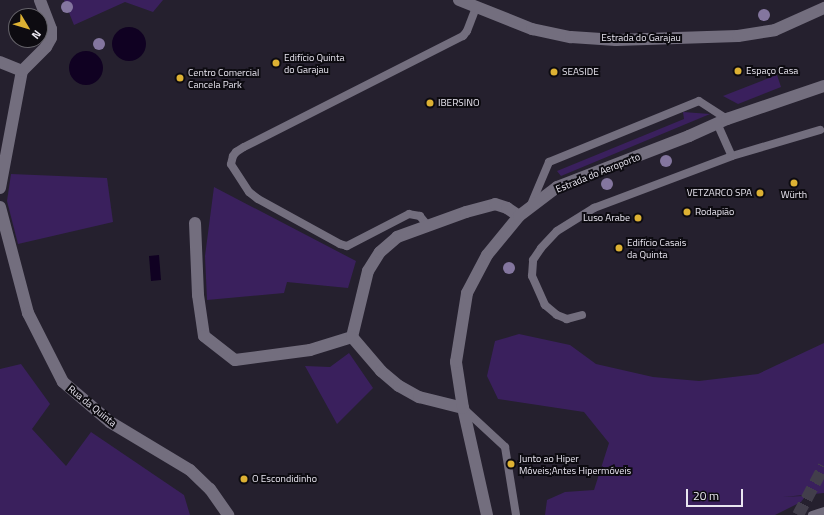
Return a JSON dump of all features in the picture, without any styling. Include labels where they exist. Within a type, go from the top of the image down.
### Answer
[{"type":"street","points":[[0,188],[22,71],[46,47],[51,38],[51,29],[40,0]]},
{"type":"street","name":"Estrada do Garajau","points":[[460,0],[532,29],[571,37],[616,40],[738,36],[775,30],[824,8]]},
{"type":"street","points":[[0,62],[22,71]]},
{"type":"street","name":"Estrada do Aeroporto","points":[[487,515],[463,408],[456,362],[467,292],[487,255],[519,216],[558,187],[722,121],[824,86]]},
{"type":"street","points":[[352,337],[368,271],[380,252],[397,236],[466,212],[496,204],[507,208],[519,216]]},
{"type":"street","name":"Rua da Quinta","points":[[0,207],[28,314],[63,382],[110,422],[190,470],[210,489],[228,515]]},
{"type":"street","points":[[195,223],[198,295],[204,336],[235,360],[310,350],[352,337]]},
{"type":"street","points":[[352,337],[381,371],[399,386],[419,397],[463,408]]},
{"type":"lane","points":[[428,226],[420,216],[409,214],[347,246],[340,244],[258,200],[249,192],[231,164],[233,156],[236,152],[244,147],[463,36],[467,31],[476,7]]},
{"type":"lane","points":[[530,208],[549,162],[699,101],[722,121],[732,156]]},
{"type":"lane","points":[[582,315],[568,319],[557,315],[545,305],[532,276],[533,260],[541,248],[557,231],[594,208],[732,156],[820,130]]},
{"type":"lane","points":[[463,408],[505,447],[516,515]]},
{"type":"lane","points":[[812,515],[824,512]]},
{"type":"shaded area","points":[[64,0],[163,0],[153,12],[125,2],[74,25]]},
{"type":"shaded area","points":[[132,27],[141,32],[145,37],[145,51],[141,56],[136,60],[126,61],[122,60],[113,51],[112,41],[113,37],[122,28]]},
{"type":"shaded area","points":[[89,51],[98,56],[102,61],[102,75],[98,80],[93,84],[83,85],[79,84],[70,75],[69,65],[70,61],[79,52]]},
{"type":"shaded area","points":[[777,75],[781,87],[738,104],[723,96]]},
{"type":"shaded area","points":[[683,112],[710,114],[561,176],[557,171],[684,119]]},
{"type":"shaded area","points":[[11,174],[107,178],[113,222],[18,244],[7,201]]},
{"type":"shaded area","points":[[214,187],[356,261],[348,288],[287,282],[284,293],[207,300],[205,256]]},
{"type":"shaded area","points":[[159,255],[161,280],[151,281],[149,256]]},
{"type":"shaded area","points":[[519,334],[570,345],[596,364],[653,377],[699,381],[758,374],[824,343],[824,493],[783,497],[803,496],[804,498],[801,502],[775,515],[545,515],[547,500],[565,492],[594,490],[609,443],[584,412],[498,399],[487,376],[495,341]]},
{"type":"shaded area","points":[[349,353],[373,388],[337,424],[305,366],[330,367]]},
{"type":"shaded area","points":[[21,364],[50,404],[32,429],[66,466],[91,432],[184,495],[190,515],[0,515],[0,369]]},
{"type":"tunnel","points":[[798,515],[824,466]]},
{"type":"place","name":"Edifício Quinta do Garajau","points":[[276,63]]},
{"type":"place","name":"Espaço Casa","points":[[738,71]]},
{"type":"place","name":"SEASIDE","points":[[554,72]]},
{"type":"place","name":"Centro Comercial Cancela Park","points":[[180,78]]},
{"type":"place","name":"IBERSINO","points":[[430,103]]},
{"type":"place","name":"Würth","points":[[794,183]]},
{"type":"place","name":"VETZARCO SPA","points":[[760,193]]},
{"type":"place","name":"Rodapião","points":[[687,212]]},
{"type":"place","name":"Luso Arabe","points":[[638,218]]},
{"type":"place","name":"Edifício Casais da Quinta","points":[[619,248]]},
{"type":"place","name":"Junto ao Hiper Móveis;Antes Hipermóveis","points":[[511,464]]},
{"type":"place","name":"O Escondidinho","points":[[244,479]]}]
